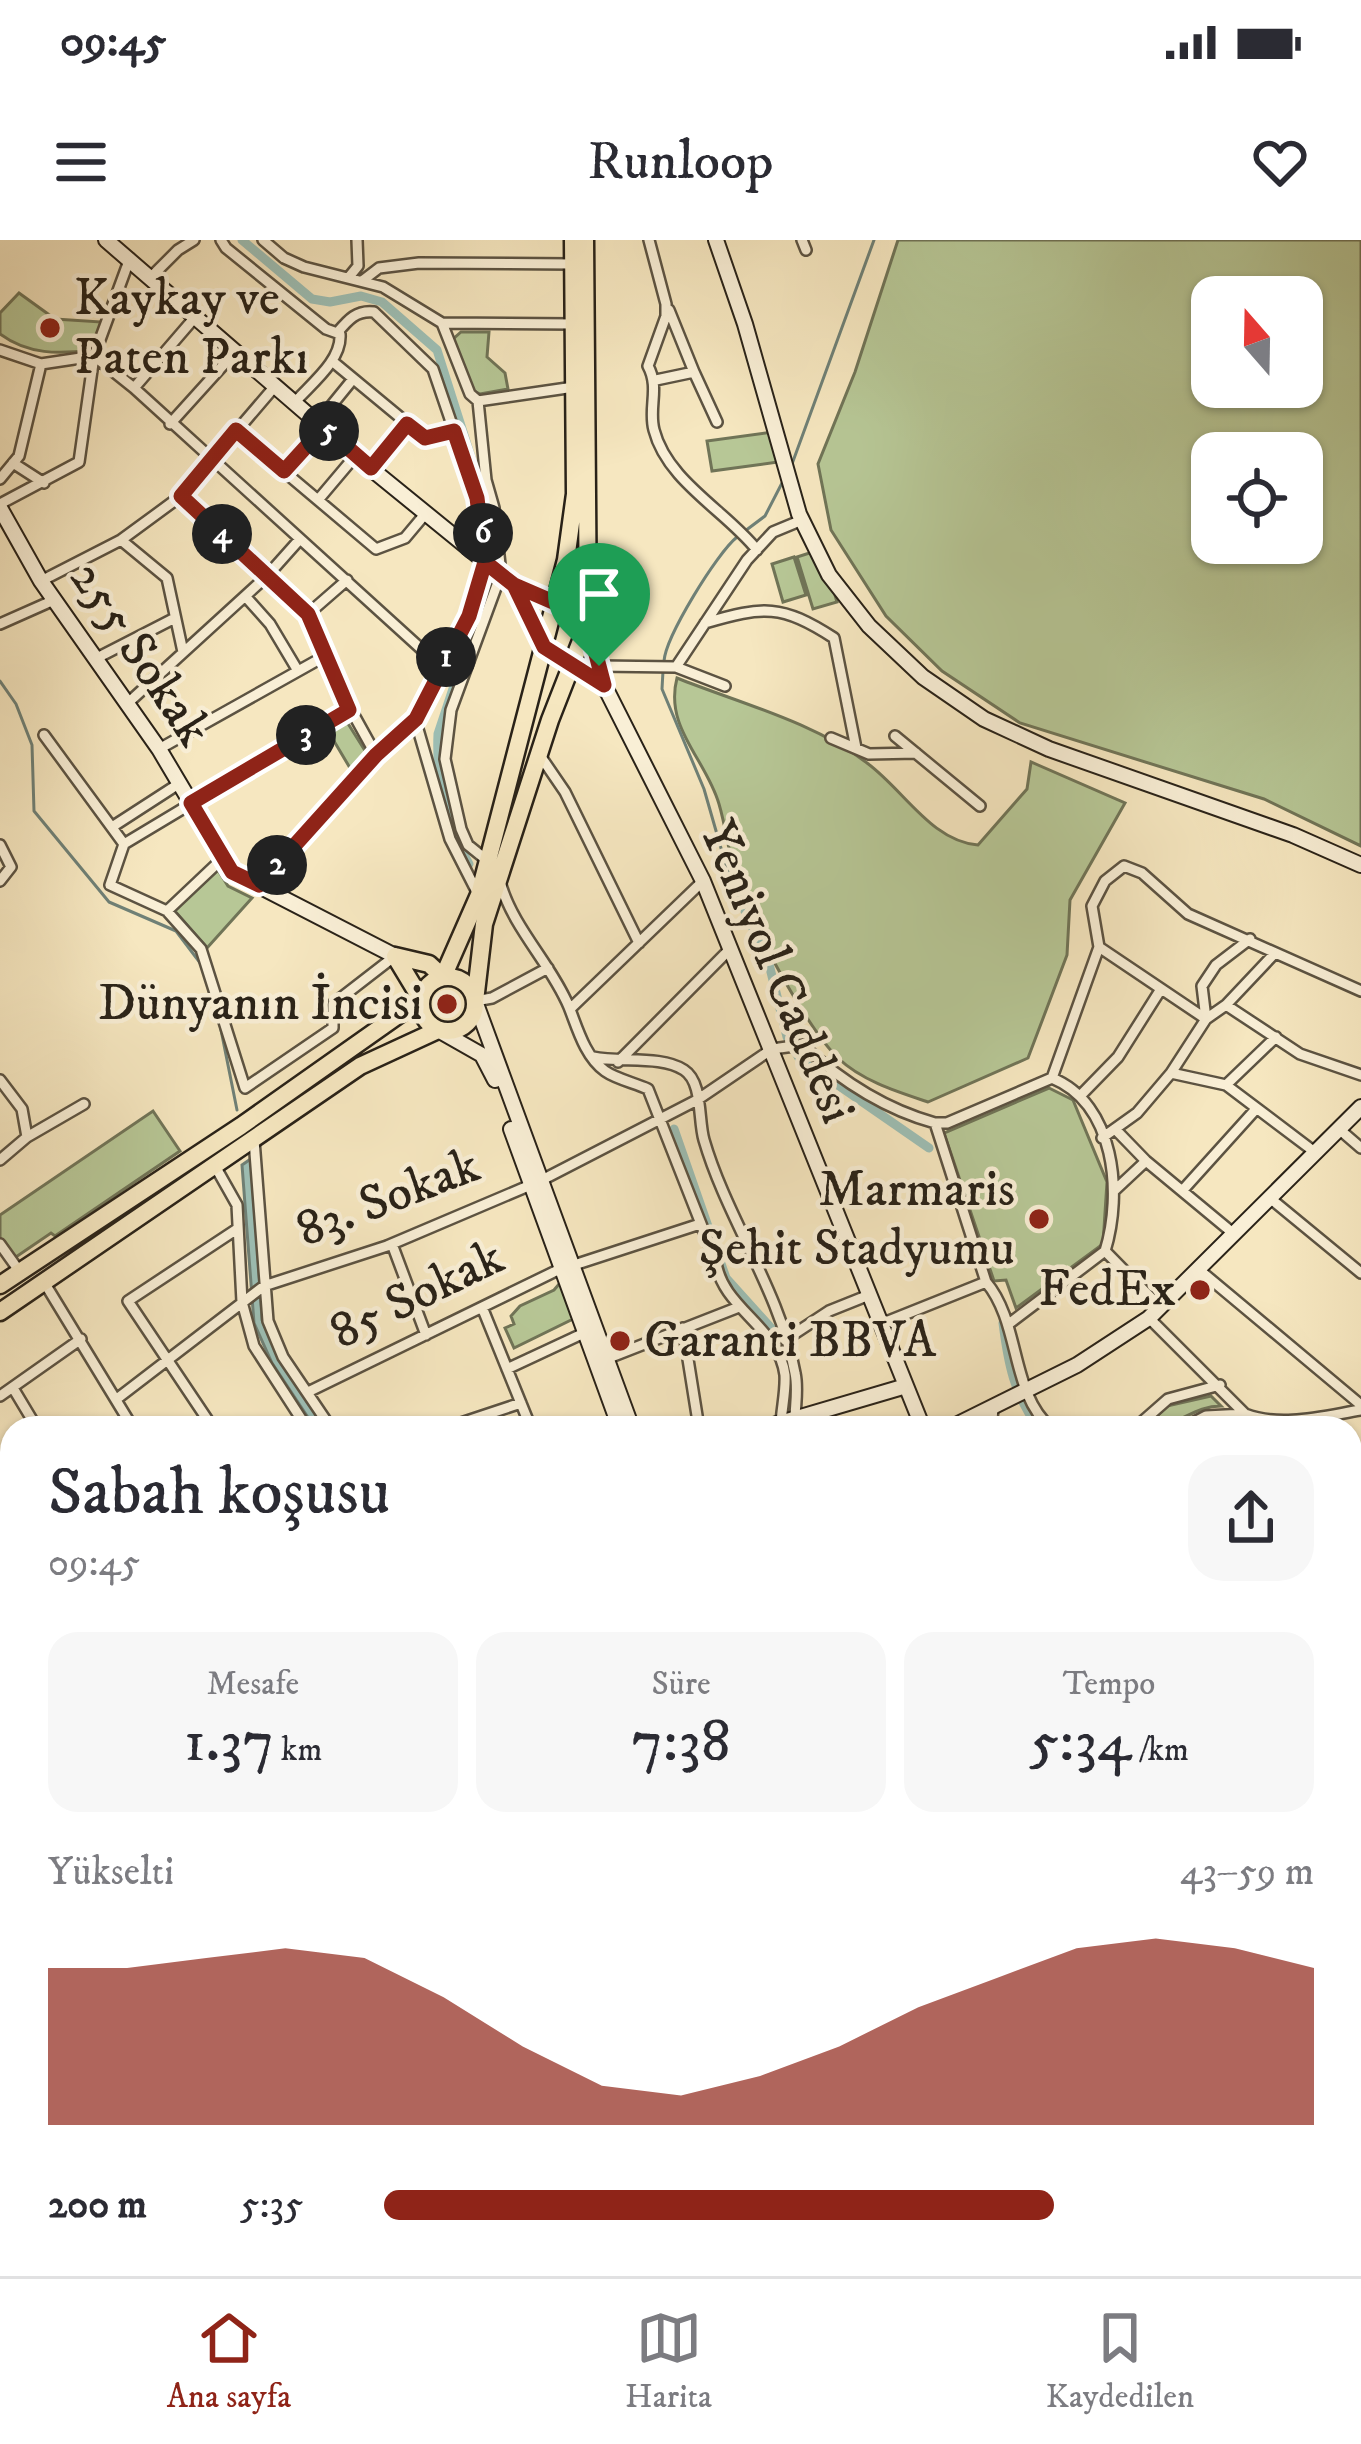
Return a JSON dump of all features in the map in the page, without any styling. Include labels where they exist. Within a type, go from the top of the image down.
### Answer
[{"type":"highway","points":[[0,1286],[241,1126],[421,999],[428,986],[443,977],[479,895],[558,601],[575,494],[573,240]]},
{"type":"highway","points":[[0,1312],[360,1066],[438,1030],[456,1030],[471,1019],[484,924],[588,623],[585,240]]},
{"type":"highway","points":[[394,956],[429,964],[443,977],[460,980],[473,992],[475,1001]]},
{"type":"highway","points":[[394,956],[421,999],[424,1018],[438,1030]]},
{"type":"street","points":[[106,240],[485,562],[514,585],[574,607],[588,623]]},
{"type":"street","points":[[151,277],[194,240]]},
{"type":"street","points":[[221,240],[326,329],[338,333]]},
{"type":"street","points":[[262,240],[304,267],[383,287],[442,323],[574,324]]},
{"type":"street","points":[[349,277],[358,266],[357,240]]},
{"type":"street","points":[[649,240],[667,304],[717,422]]},
{"type":"street","points":[[716,240],[802,520],[829,575],[869,626],[923,677],[984,719],[1049,749],[1293,835],[1361,866]]},
{"type":"street","points":[[0,506],[79,462],[94,356],[130,258]]},
{"type":"street","points":[[358,266],[573,264]]},
{"type":"street","points":[[362,281],[379,268]]},
{"type":"street","points":[[667,304],[649,367],[656,380],[653,428],[669,463],[757,550]]},
{"type":"street","points":[[259,885],[376,755],[416,719],[469,616],[485,562],[477,498],[426,359],[374,312],[363,311],[348,319],[338,333]]},
{"type":"street","points":[[134,388],[196,316]]},
{"type":"street","points":[[442,323],[470,394],[478,400],[574,387]]},
{"type":"street","points":[[296,402],[332,361],[341,342],[338,333]]},
{"type":"street","points":[[0,350],[40,364],[94,356],[440,666]]},
{"type":"street","points":[[170,424],[236,351]]},
{"type":"street","points":[[332,361],[425,438],[454,431]]},
{"type":"street","points":[[0,479],[19,456],[40,364]]},
{"type":"street","points":[[656,380],[694,372]]},
{"type":"street","points":[[284,471],[353,379]]},
{"type":"street","points":[[41,581],[121,540],[181,496],[276,385]]},
{"type":"street","points":[[478,400],[501,574],[451,710],[445,740],[461,829],[468,845],[489,862]]},
{"type":"street","points":[[371,468],[407,424]]},
{"type":"street","points":[[236,430],[376,549],[405,538],[426,514]]},
{"type":"street","points":[[318,500],[356,455]]},
{"type":"street","points":[[13,463],[44,483]]},
{"type":"street","points":[[181,496],[308,614],[349,710],[376,755]]},
{"type":"street","name":"255 Sokak","points":[[0,506],[41,581],[129,702],[232,872],[394,956]]},
{"type":"street","points":[[658,666],[706,623],[773,532],[802,520]]},
{"type":"street","points":[[129,702],[267,576],[300,539]]},
{"type":"street","points":[[121,540],[167,578],[183,652]]},
{"type":"street","points":[[308,614],[347,580]]},
{"type":"street","points":[[514,585],[544,647]]},
{"type":"street","points":[[244,596],[270,624],[298,671]]},
{"type":"street","points":[[0,624],[54,599]]},
{"type":"street","points":[[706,623],[750,610],[782,610],[833,638],[856,748]]},
{"type":"street","points":[[94,659],[173,620]]},
{"type":"street","name":"Yeniyol Caddesi","points":[[588,623],[604,685],[703,880],[730,949],[783,1046],[869,1295],[918,1416]]},
{"type":"street","name":"Yeniyol Caddesi","points":[[544,647],[604,685]]},
{"type":"street","points":[[159,748],[325,656]]},
{"type":"street","points":[[599,666],[658,666],[725,686]]},
{"type":"street","points":[[349,710],[124,844],[110,885],[167,911],[201,949],[245,1088],[333,1028],[333,1004],[394,956]]},
{"type":"street","points":[[416,719],[450,839],[479,895]]},
{"type":"street","points":[[44,735],[124,844]]},
{"type":"street","points":[[895,736],[980,806]]},
{"type":"street","points":[[831,738],[869,754],[916,753]]},
{"type":"street","points":[[539,754],[565,793],[639,943]]},
{"type":"street","points":[[112,827],[180,783]]},
{"type":"street","points":[[0,845],[11,867],[0,881]]},
{"type":"street","points":[[167,911],[223,859]]},
{"type":"street","points":[[783,1046],[802,1045],[828,1070],[867,1095],[935,1123],[946,1124],[1052,1078],[1099,947],[1092,906],[1105,881],[1124,866],[1142,872],[1188,914],[1361,991]]},
{"type":"street","points":[[500,879],[506,902],[548,968],[593,1057],[605,1072],[648,1089],[716,1262],[718,1278],[766,1333],[781,1361],[787,1416]]},
{"type":"street","points":[[570,1009],[703,880]]},
{"type":"street","points":[[1206,1019],[1202,986],[1216,965],[1250,939]]},
{"type":"street","points":[[1099,947],[1206,1019]]},
{"type":"street","points":[[618,1062],[730,949]]},
{"type":"street","points":[[1102,1138],[1137,1113],[1171,1073],[1206,1019],[1226,1005],[1275,953]]},
{"type":"street","points":[[548,968],[492,998],[475,1001],[615,1416]]},
{"type":"street","points":[[1081,1096],[1118,1057],[1161,989]]},
{"type":"street","points":[[1226,1005],[1300,1054],[1361,1076]]},
{"type":"street","points":[[438,1030],[482,1055],[489,1066],[534,1183]]},
{"type":"street","points":[[1226,1084],[1276,1037]]},
{"type":"street","name":"83. Sokak","points":[[118,1398],[263,1287],[392,1244],[534,1183],[697,1100],[783,1046]]},
{"type":"street","points":[[593,1057],[665,1064],[684,1069],[695,1083],[704,1139],[795,1371],[789,1416]]},
{"type":"street","points":[[1171,1073],[1226,1084],[1316,1153]]},
{"type":"street","points":[[1010,1323],[1106,1251],[1114,1225],[1115,1177],[1088,1101],[1052,1078]]},
{"type":"street","points":[[0,1080],[22,1109],[27,1138]]},
{"type":"street","points":[[0,1160],[83,1104]]},
{"type":"street","points":[[977,1416],[1077,1366],[1154,1312],[1361,1107]]},
{"type":"street","points":[[1182,1191],[1256,1109]]},
{"type":"street","points":[[935,1123],[986,1282],[1010,1323],[1020,1394],[1038,1416]]},
{"type":"street","points":[[1115,1129],[1234,1234]]},
{"type":"street","points":[[1339,1129],[1361,1148]]},
{"type":"street","points":[[254,1138],[268,1321],[324,1416]]},
{"type":"street","points":[[1114,1190],[1146,1161]]},
{"type":"street","points":[[215,1166],[237,1204],[236,1228],[254,1346],[299,1416]]},
{"type":"street","points":[[1271,1199],[1358,1265]]},
{"type":"street","points":[[563,1270],[700,1224]]},
{"type":"street","points":[[205,1416],[128,1301],[236,1228]]},
{"type":"street","points":[[0,1244],[20,1272]]},
{"type":"street","points":[[392,1244],[426,1335]]},
{"type":"street","points":[[1106,1251],[1245,1414]]},
{"type":"street","points":[[1197,1268],[1361,1408]]},
{"type":"street","points":[[563,1270],[627,1416]]},
{"type":"street","name":"85 Sokak","points":[[310,1394],[563,1270]]},
{"type":"street","name":"85 Sokak","points":[[310,1394],[563,1270]]},
{"type":"street","points":[[44,1282],[127,1416]]},
{"type":"street","points":[[881,1324],[986,1282]]},
{"type":"street","points":[[785,1340],[829,1311],[869,1295]]},
{"type":"street","points":[[606,1359],[740,1307]]},
{"type":"street","points":[[484,1312],[526,1416]]},
{"type":"street","points":[[683,1328],[697,1416]]},
{"type":"street","points":[[507,1370],[584,1333]]},
{"type":"street","points":[[0,1396],[81,1339]]},
{"type":"street","points":[[1149,1416],[1168,1400],[1220,1385]]},
{"type":"street","points":[[813,1416],[907,1386]]},
{"type":"street","points":[[13,1388],[30,1416]]},
{"type":"street","points":[[482,1416],[521,1403]]},
{"type":"street","points":[[1320,1416],[1361,1408]]},
{"type":"street","points":[[992,1416],[993,1409]]},
{"type":"street","points":[[1206,1416],[1251,1416]]},
{"type":"green space","points":[[898,240],[1361,240],[1361,846],[1264,799],[1020,723],[942,671],[886,616],[831,530],[818,464],[855,372]]},
{"type":"green space","name":"Kaykay ve Paten Parkı","points":[[19,293],[55,319],[102,322],[92,350],[44,351],[0,334],[0,313]]},
{"type":"green space","points":[[461,332],[489,332],[487,357],[505,373],[508,389],[480,394],[472,390],[452,340]]},
{"type":"green space","points":[[773,432],[778,462],[712,471],[707,441]]},
{"type":"green space","points":[[822,549],[837,602],[813,609],[797,557]]},
{"type":"green space","points":[[794,557],[806,595],[783,602],[772,564]]},
{"type":"green space","points":[[677,678],[824,736],[880,774],[932,824],[961,841],[978,845],[1027,789],[1031,762],[1125,803],[1070,900],[1067,955],[1028,1058],[928,1102],[869,1079],[838,1058],[797,1001],[745,902],[719,804],[676,712]]},
{"type":"green space","points":[[347,722],[369,757],[353,773],[328,731]]},
{"type":"green space","points":[[218,870],[228,886],[252,898],[207,948],[174,910]]},
{"type":"green space","name":"Marmaris Şehit Stadyumu","points":[[1049,1088],[1073,1100],[1107,1182],[1103,1244],[1016,1308],[1006,1280],[994,1281],[944,1133]]},
{"type":"green space","points":[[153,1111],[180,1151],[13,1259],[0,1241],[0,1215]]},
{"type":"green space","points":[[560,1283],[573,1319],[514,1348],[505,1328],[514,1324],[511,1316]]},
{"type":"green space","points":[[1211,1396],[1221,1406],[1187,1416],[1157,1416],[1167,1406]]},
{"type":"water","points":[[252,1158],[262,1320],[279,1357],[318,1416],[307,1416],[272,1363],[254,1323],[242,1165]]},
{"type":"waterway","points":[[242,240],[312,299],[330,302],[361,296],[382,302],[437,350],[483,495],[491,547]]},
{"type":"waterway","points":[[792,464],[874,240]]},
{"type":"waterway","points":[[745,531],[765,516],[782,483]]},
{"type":"waterway","points":[[664,661],[694,596],[737,537]]},
{"type":"waterway","points":[[469,864],[444,801],[438,734],[490,577]]},
{"type":"waterway","points":[[663,671],[662,689],[704,789],[729,876]]},
{"type":"waterway","points":[[0,681],[16,704],[32,745],[34,811],[109,902],[176,931],[201,964]]},
{"type":"waterway","points":[[729,876],[769,964],[787,1037],[799,1058],[929,1148]]},
{"type":"waterway","points":[[220,1025],[237,1110]]},
{"type":"waterway","points":[[674,1129],[726,1278],[772,1329],[784,1358]]},
{"type":"waterway","points":[[1003,1323],[1014,1378],[1032,1416]]},
{"type":"waterway","points":[[788,1415],[789,1386]]},
{"type":"place","name":"Kaykay ve Paten Parkı","points":[[50,328]]},
{"type":"place","name":"Dünyanın İncisi","points":[[447,1004]]},
{"type":"place","name":"Marmaris Şehit Stadyumu","points":[[1039,1219]]},
{"type":"place","name":"FedEx","points":[[1200,1290]]},
{"type":"place","name":"Garanti BBVA","points":[[620,1341]]},
{"type":"route","points":[[599,666],[588,623],[574,607],[514,585],[485,562],[469,616],[416,719],[376,755],[259,885],[232,872],[191,803],[349,710],[308,614],[181,496],[236,430],[284,471],[324,427],[371,468],[407,424],[425,438],[454,431],[477,498],[485,562],[501,574],[514,585],[544,647],[604,685],[599,666]]}]
